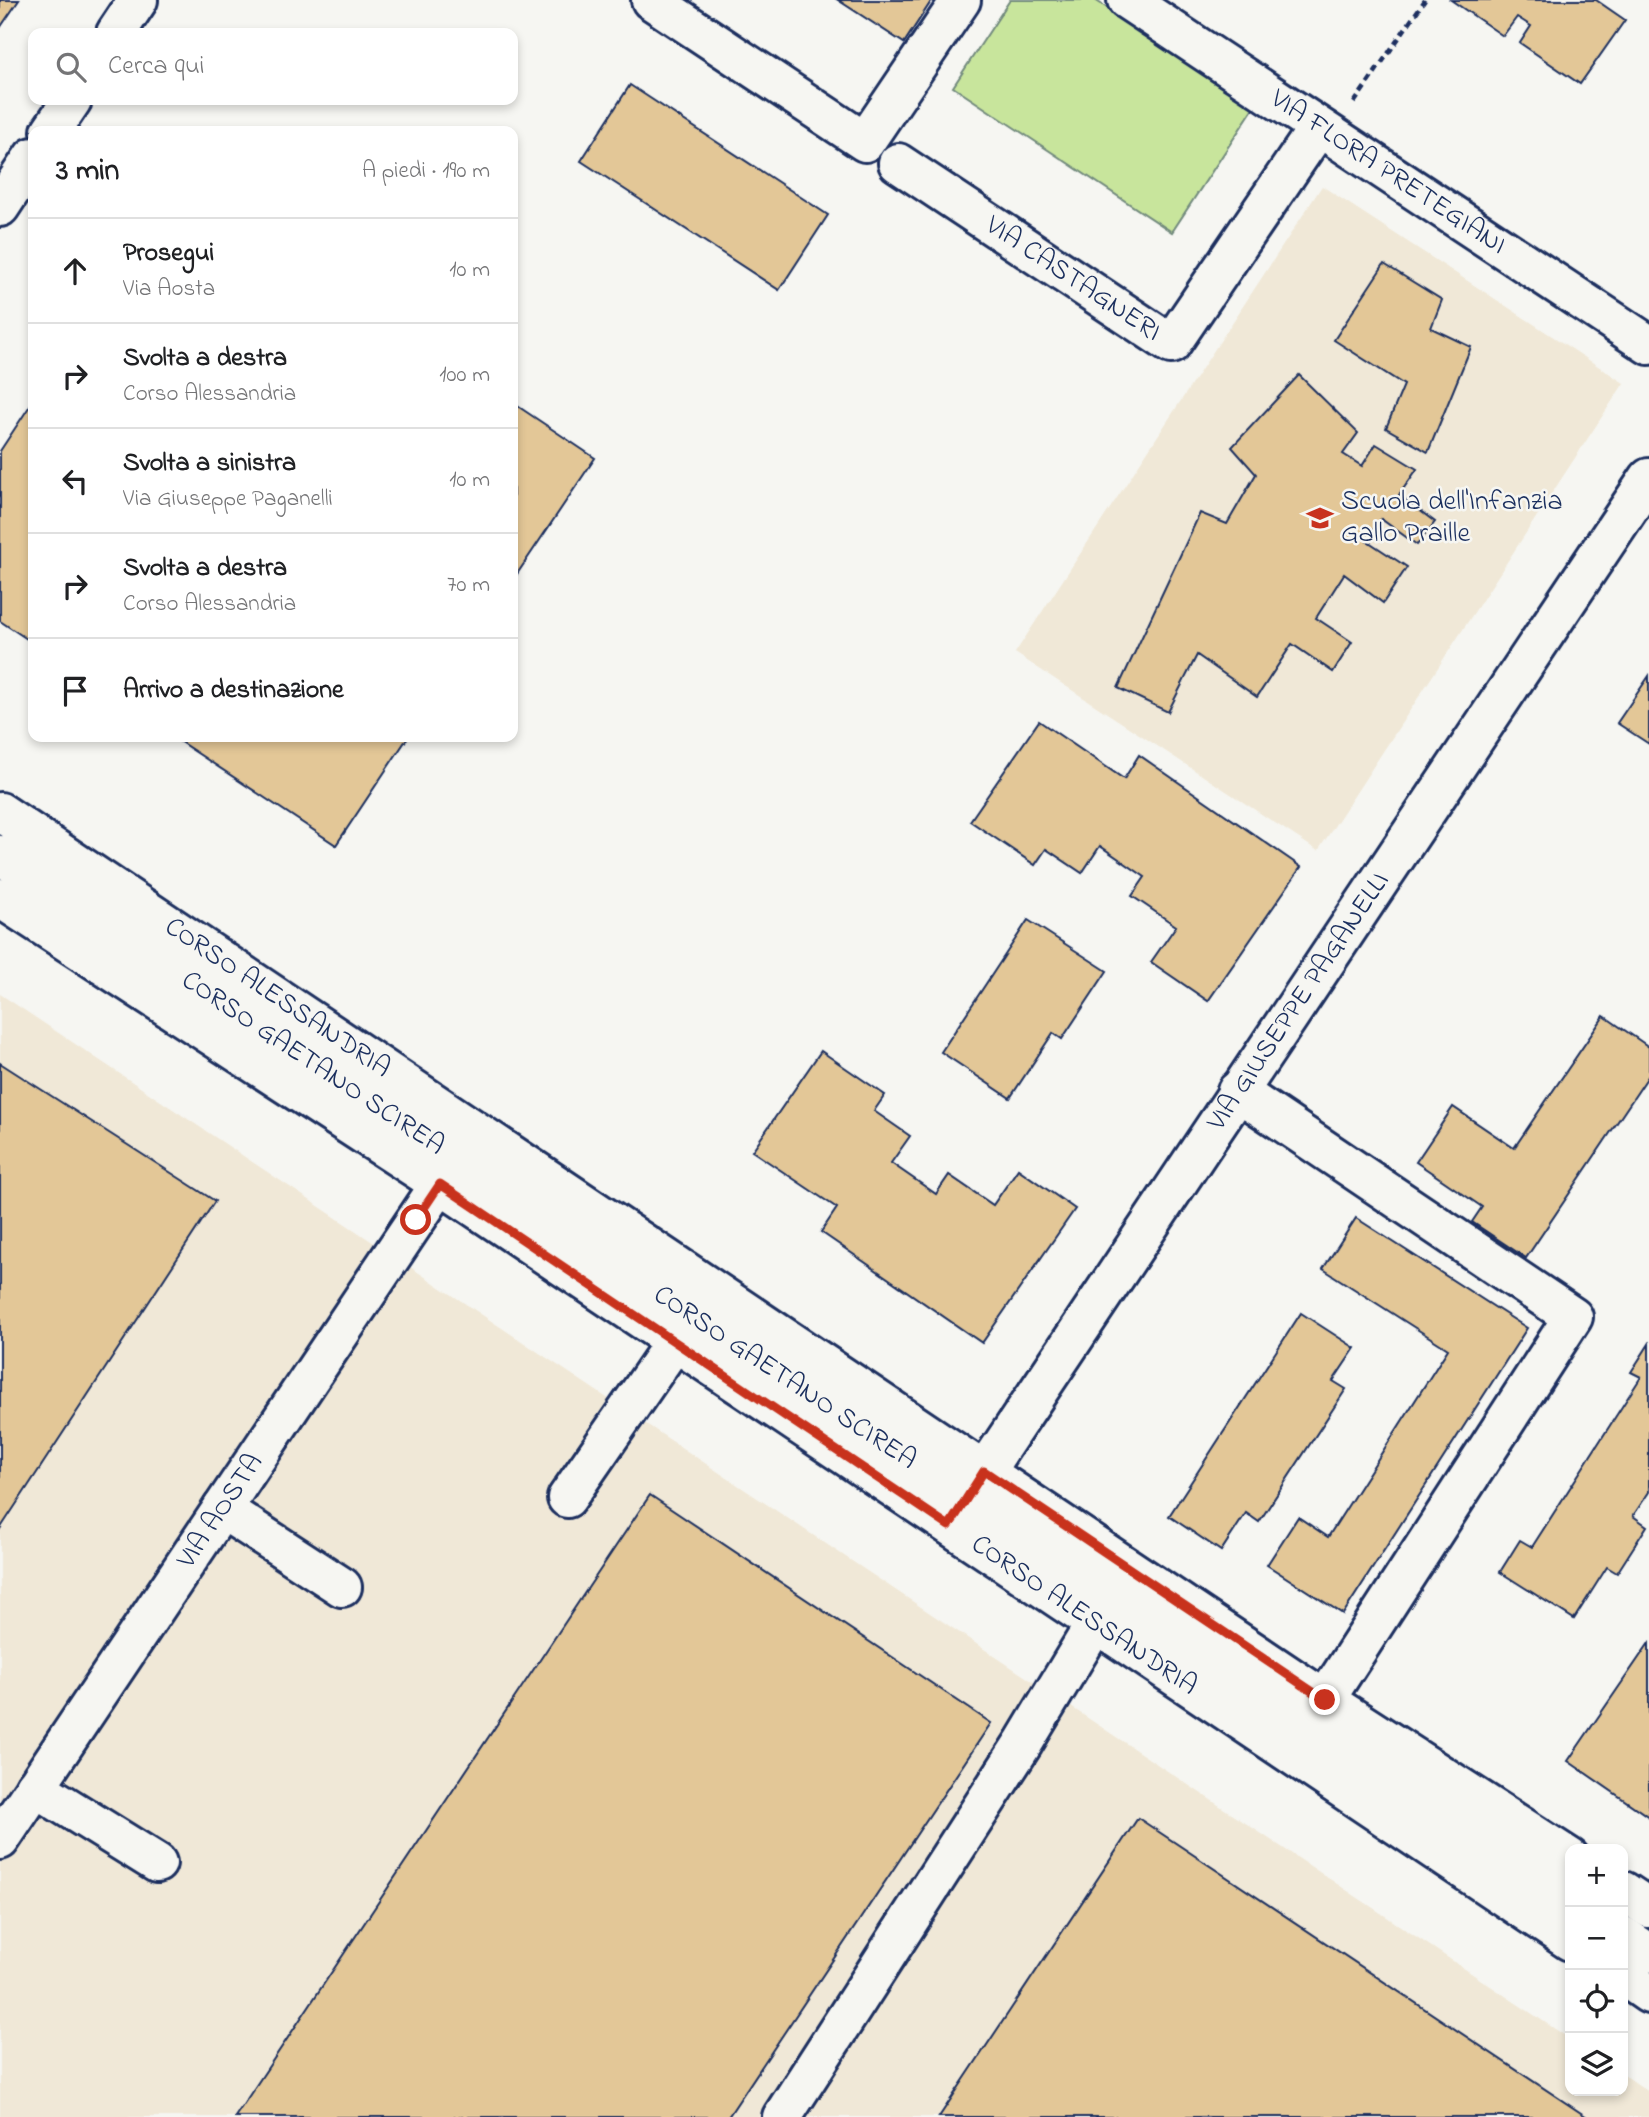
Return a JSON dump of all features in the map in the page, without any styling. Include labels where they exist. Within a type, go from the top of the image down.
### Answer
[{"type":"street","points":[[119,28],[138,0]]},
{"type":"street","points":[[651,0],[865,142],[961,0]]},
{"type":"street","name":"VIA FLORA PRETEGIANI","points":[[1127,0],[1333,120],[1649,345]]},
{"type":"street","points":[[54,126],[69,105]]},
{"type":"street","name":"VIA CASTAGNERI","points":[[898,163],[1171,344],[1333,120]]},
{"type":"street","points":[[0,207],[28,165]]},
{"type":"street","name":"VIA GIUSEPPE PAGANELLI","points":[[967,1499],[1237,1091],[1649,478]]},
{"type":"street","name":"CORSO ALESSANDRIA","points":[[0,812],[967,1499],[1096,1624],[1565,1938]]},
{"type":"street","name":"CORSO GAETANO SCIREA","points":[[0,855],[1565,1898]]},
{"type":"street","name":"CORSO ALESSANDRIA","points":[[0,898],[440,1184],[674,1343],[967,1499],[1325,1700],[1565,1855]]},
{"type":"street","points":[[1237,1091],[1573,1317],[1325,1700]]},
{"type":"street","name":"VIA AOSTA","points":[[0,1840],[440,1184]]},
{"type":"street","points":[[567,1498],[674,1343]]},
{"type":"street","points":[[222,1508],[342,1587]]},
{"type":"street","points":[[782,2117],[1024,1742],[1096,1624]]},
{"type":"street","points":[[35,1787],[156,1863]]},
{"type":"street","points":[[1628,1894],[1649,1908]]},
{"type":"street","points":[[1628,1939],[1649,1954]]},
{"type":"street","points":[[1628,1979],[1649,1994]]},
{"type":"path","points":[[1333,120],[1425,0]]},
{"type":"shaded area","name":"Scuola dell'Infanzia Gallo Praille","points":[[1322,186],[1624,383],[1318,851],[1015,653]]},
{"type":"shaded area","points":[[0,994],[1565,2036],[1565,2096],[1628,2096],[1628,2077],[1649,2092],[1649,2117],[0,2117]]},
{"type":"green space","points":[[1010,0],[1095,0],[1255,106],[1172,232],[953,87]]},
{"type":"building","points":[[0,0],[19,0],[0,28]]},
{"type":"building","points":[[838,0],[932,0],[904,43]]},
{"type":"building","points":[[1451,0],[1596,0],[1625,20],[1580,84],[1520,43],[1531,26],[1517,17],[1503,36]]},
{"type":"building","points":[[630,85],[828,215],[779,290],[581,161]]},
{"type":"building","points":[[1384,264],[1442,300],[1431,328],[1471,347],[1428,452],[1386,428],[1404,385],[1334,340]]},
{"type":"building","points":[[1299,375],[1358,433],[1343,454],[1362,466],[1376,444],[1417,469],[1399,495],[1435,522],[1417,545],[1381,519],[1366,540],[1407,567],[1383,603],[1344,574],[1316,618],[1352,642],[1333,672],[1292,644],[1257,697],[1197,655],[1168,712],[1118,688],[1200,513],[1227,524],[1256,474],[1232,447]]},
{"type":"building","points":[[518,406],[595,458],[518,573]]},
{"type":"building","points":[[28,409],[28,640],[0,621],[0,451]]},
{"type":"building","points":[[1649,676],[1649,744],[1617,723]]},
{"type":"building","points":[[1039,721],[1124,779],[1139,755],[1301,867],[1208,1001],[1151,962],[1176,926],[1132,896],[1145,877],[1100,846],[1082,873],[1046,849],[1035,865],[970,821]]},
{"type":"building","points":[[181,742],[405,742],[336,845]]},
{"type":"building","points":[[1028,920],[1107,971],[1062,1039],[1053,1033],[1010,1098],[941,1052]]},
{"type":"building","points":[[1604,1016],[1649,1047],[1649,1075],[1526,1258],[1472,1222],[1482,1207],[1416,1162],[1453,1107],[1514,1148]]},
{"type":"building","points":[[821,1051],[885,1095],[874,1111],[910,1136],[891,1163],[936,1194],[949,1175],[993,1205],[1018,1169],[1075,1209],[982,1343],[821,1232],[837,1208],[752,1151]]},
{"type":"building","points":[[0,1063],[215,1201],[0,1529]]},
{"type":"building","points":[[1356,1218],[1527,1328],[1343,1614],[1267,1565],[1298,1517],[1328,1537],[1448,1349],[1323,1269]]},
{"type":"building","points":[[1301,1313],[1355,1348],[1333,1381],[1346,1389],[1259,1522],[1246,1513],[1221,1551],[1169,1516]]},
{"type":"building","points":[[1649,1344],[1649,1492],[1633,1516],[1647,1526],[1617,1573],[1607,1567],[1574,1619],[1500,1572],[1520,1540],[1532,1547],[1641,1377],[1631,1372]]},
{"type":"building","points":[[650,1495],[991,1723],[728,2117],[235,2117]]},
{"type":"building","points":[[1649,1643],[1649,1817],[1568,1761]]},
{"type":"building","points":[[1138,1818],[1587,2117],[939,2117]]},
{"type":"place","name":"Scuola dell'Infanzia Gallo Praille","points":[[1320,518]]},
{"type":"route","points":[[416,1220],[440,1184],[949,1526],[984,1471],[1325,1700]]}]
